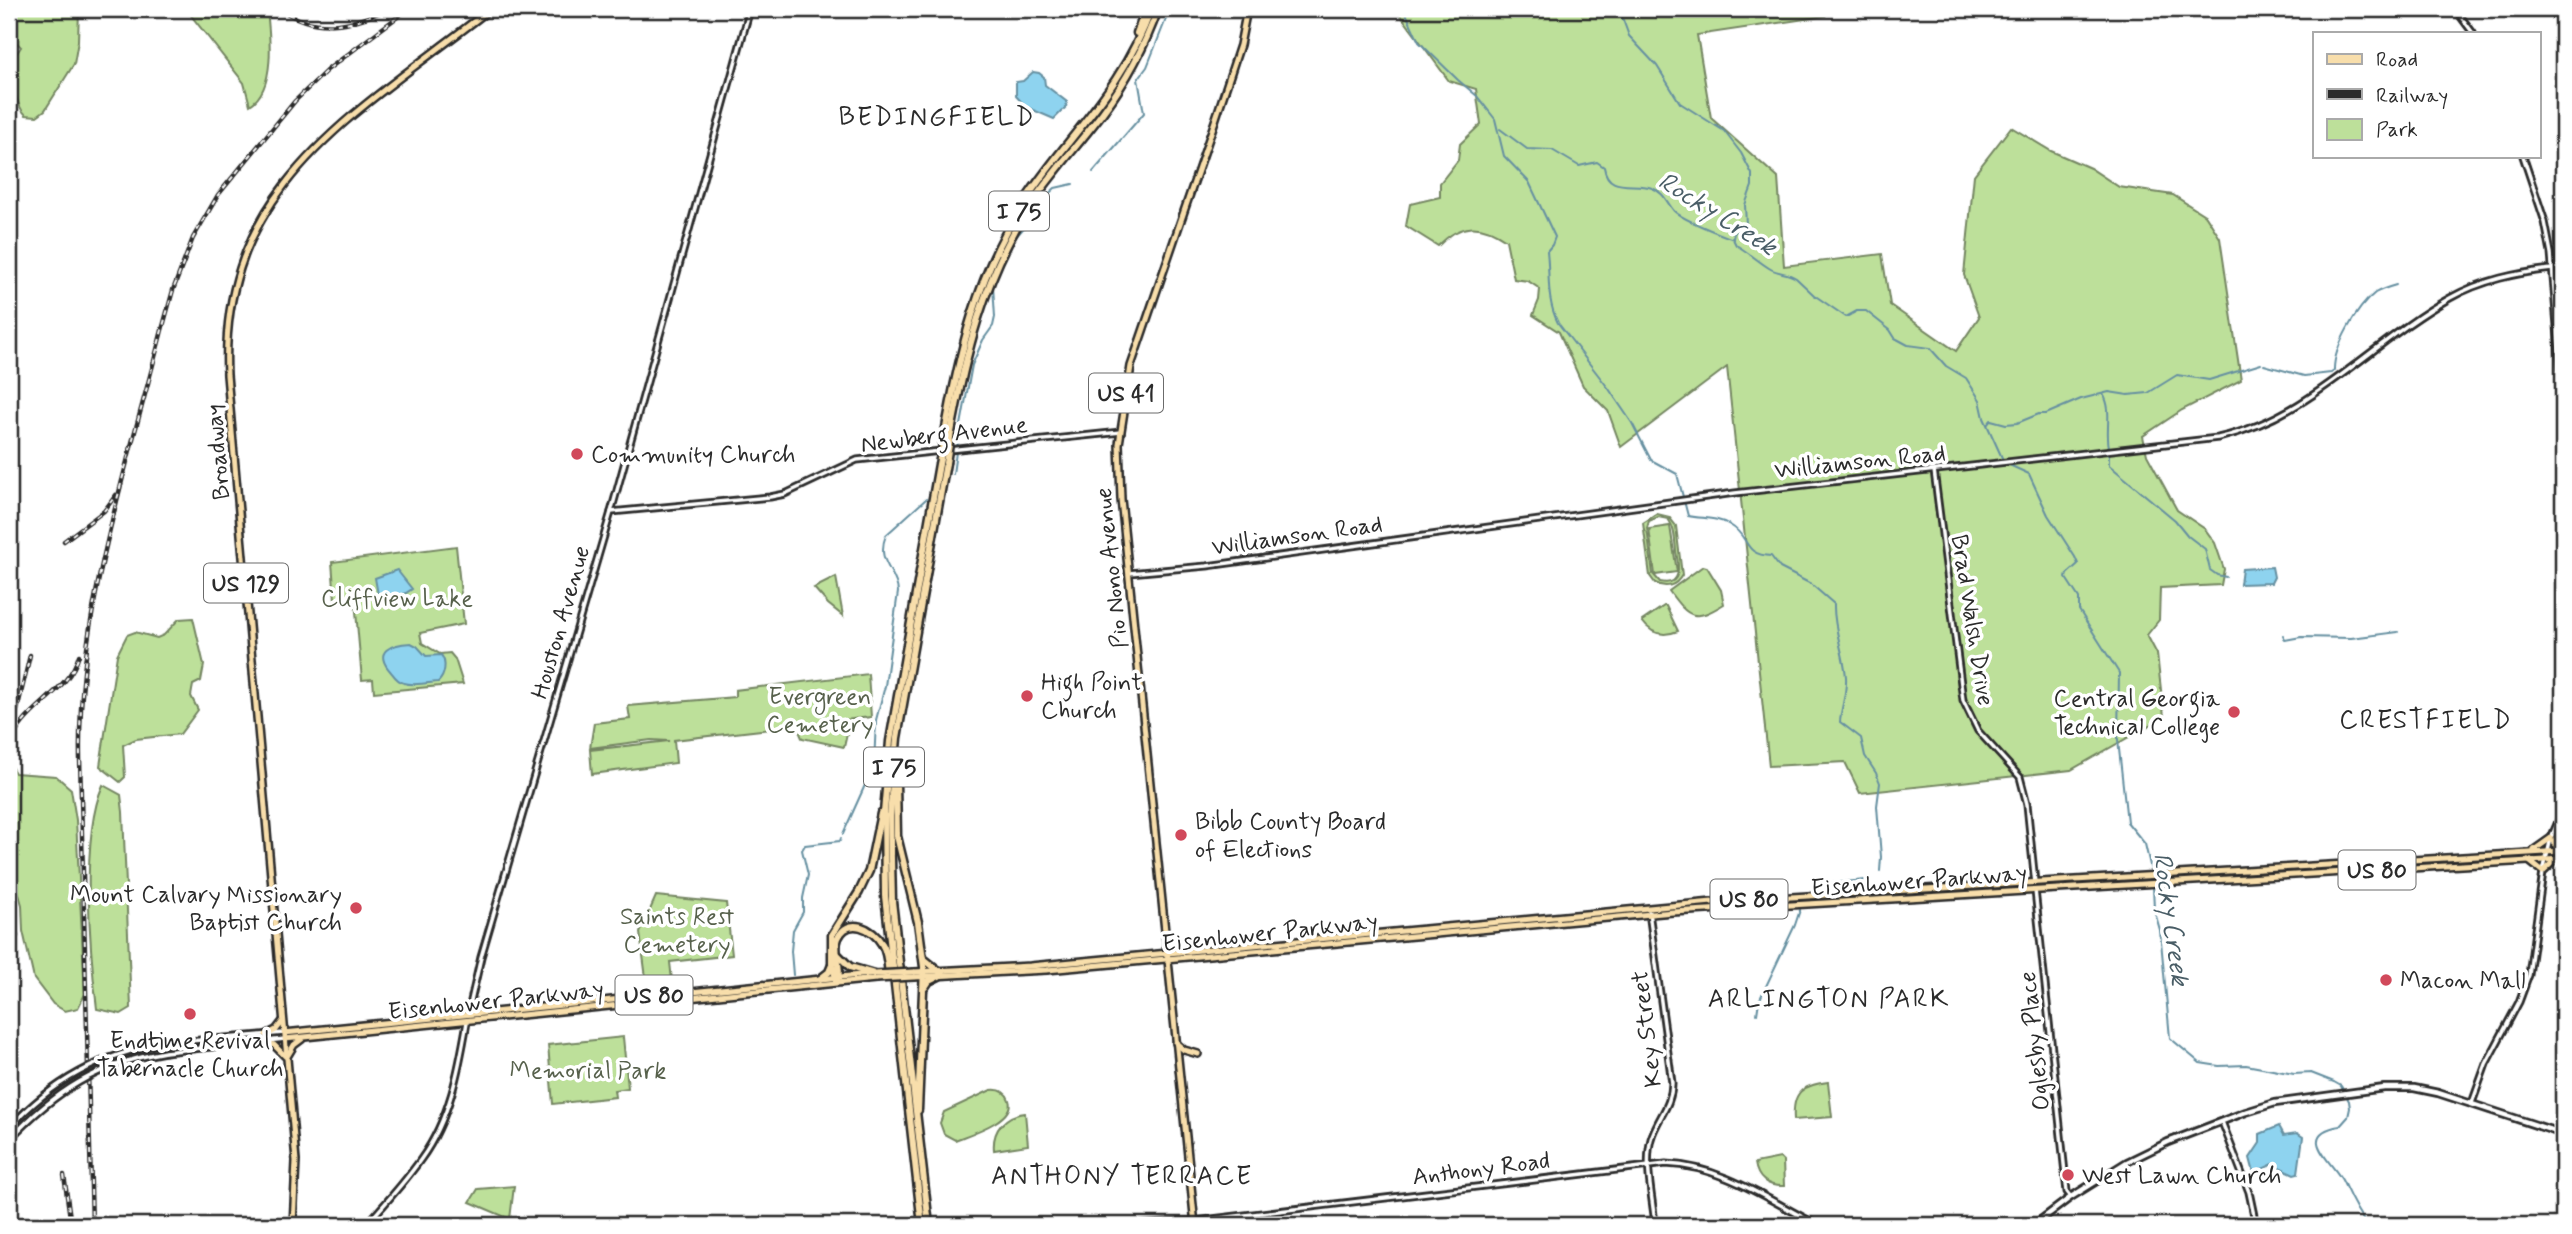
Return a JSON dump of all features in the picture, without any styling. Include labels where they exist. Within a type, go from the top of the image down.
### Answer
[{"type":"highway","name":"I 75","points":[[922,1225],[883,866],[886,783],[896,708],[966,329],[999,246],[1039,181],[1094,112],[1124,68],[1149,9]]},
{"type":"highway","name":"I 75","points":[[947,438],[970,341],[998,265],[1038,193],[1102,113],[1123,82],[1160,9]]},
{"type":"highway","name":"I 75","points":[[929,1225],[891,886],[890,816],[897,738],[942,464]]},
{"type":"highway","points":[[897,738],[897,835],[916,909],[925,989],[919,1064],[918,1133]]},
{"type":"highway","points":[[837,979],[832,963],[833,932],[862,887],[871,866],[886,783]]},
{"type":"highway","points":[[837,979],[839,935],[852,926],[866,928],[880,940],[886,954],[899,1025]]},
{"type":"highway","points":[[837,953],[850,967],[875,976]]},
{"type":"highway","points":[[923,957],[939,974],[929,981],[925,989]]},
{"type":"highway","points":[[820,979],[829,972],[832,963]]},
{"type":"main road","name":"Broadway","points":[[284,1021],[228,376],[227,336],[233,298],[241,267],[257,226],[296,169],[337,128],[490,9]]},
{"type":"main road","name":"Pio Nono Avenue","points":[[1195,1223],[1119,487],[1121,432],[1131,366],[1240,45],[1247,9]]},
{"type":"main road","points":[[2528,852],[2538,849],[2551,838],[2556,846],[2563,850]]},
{"type":"main road","name":"Eisenhower Parkway","points":[[285,1036],[297,1032],[837,979],[939,974],[1167,956],[1648,910],[2035,881],[2563,850]]},
{"type":"main road","name":"Eisenhower Parkway","points":[[1648,910],[2035,891],[2560,859]]},
{"type":"main road","points":[[2528,860],[2543,872],[2560,859]]},
{"type":"main road","name":"Eisenhower Parkway","points":[[285,1036],[304,1037],[467,1017],[837,979]]},
{"type":"main road","points":[[266,1035],[276,1030],[284,1021],[297,1032]]},
{"type":"main road","name":"US 129","points":[[284,1021],[285,1036]]},
{"type":"main road","points":[[285,1036],[296,1173],[293,1225]]},
{"type":"main road","points":[[287,1058],[294,1045],[304,1037]]},
{"type":"main road","points":[[262,1042],[274,1045],[287,1058]]},
{"type":"main road","points":[[1176,1043],[1184,1050],[1198,1054]]},
{"type":"main road","points":[[2034,1225],[2071,1197],[2144,1153],[2266,1105],[2361,1091],[2414,1088],[2472,1103],[2563,1134]]},
{"type":"street","name":"Houston Avenue","points":[[366,1225],[422,1159],[454,1085],[481,957],[611,512],[750,9]]},
{"type":"street","points":[[2455,9],[2472,32]]},
{"type":"street","points":[[2523,158],[2545,222],[2553,269],[2563,398]]},
{"type":"street","name":"Williamson Road","points":[[1129,573],[1207,566],[1685,499],[2198,441],[2245,430],[2276,418],[2310,398],[2452,297],[2496,279],[2553,269]]},
{"type":"street","name":"Newberg Avenue","points":[[611,512],[778,496],[857,460],[1121,432]]},
{"type":"street","name":"Brad Walsh Drive","points":[[1934,470],[1963,700],[1978,731],[2020,777],[2027,804],[2035,881]]},
{"type":"street","points":[[2472,1103],[2486,1064],[2526,983],[2532,958],[2545,860],[2563,810]]},
{"type":"street","name":"Oglesby Place","points":[[2035,881],[2067,1192],[2071,1197]]},
{"type":"street","name":"Key Street","points":[[1648,910],[1672,1083],[1670,1103],[1650,1141],[1649,1165],[1656,1225]]},
{"type":"street","name":"Eisenhower Parkway","points":[[9,1128],[43,1095],[76,1073],[114,1055],[165,1043],[266,1035],[285,1036]]},
{"type":"street","name":"Eisenhower Parkway","points":[[9,1140],[50,1100],[80,1080],[119,1062],[165,1052],[262,1042],[285,1036]]},
{"type":"street","points":[[2222,1122],[2249,1192],[2256,1225]]},
{"type":"street","name":"Anthony Road","points":[[1135,1225],[1195,1223],[1649,1165],[1677,1164],[1714,1172],[1818,1225]]},
{"type":"street","points":[[9,1211],[11,1225]]},
{"type":"green space","points":[[9,9],[79,9],[74,64],[45,110],[37,116],[26,115],[16,96],[12,71],[15,56],[21,47],[17,43],[9,43]]},
{"type":"green space","points":[[186,9],[267,10],[270,47],[268,75],[258,97],[250,105],[244,83]]},
{"type":"green space","points":[[1396,9],[1820,9],[1825,16],[1697,35],[1711,118],[1778,178],[1784,266],[1882,254],[1890,305],[1956,351],[1979,317],[1964,275],[1974,175],[2011,127],[2051,151],[2090,168],[2119,187],[2173,195],[2206,216],[2220,238],[2241,380],[2182,410],[2143,436],[2147,455],[2177,510],[2205,529],[2215,543],[2224,569],[2221,585],[2160,588],[2159,620],[2147,635],[2157,654],[2164,717],[2071,770],[1860,793],[1845,762],[1769,766],[1727,367],[1621,447],[1608,411],[1583,386],[1559,332],[1533,315],[1540,289],[1528,281],[1514,279],[1506,240],[1488,230],[1470,228],[1454,233],[1438,246],[1406,226],[1410,204],[1440,197],[1440,183],[1458,160],[1460,144],[1481,124],[1476,89],[1449,81]]},
{"type":"green space","points":[[1657,514],[1669,517],[1676,526],[1682,575],[1674,584],[1659,585],[1650,576],[1643,523]],"holes":[[[1658,517],[1668,519],[1674,535],[1678,569],[1676,578],[1667,583],[1660,582],[1653,574],[1647,528],[1649,521]]]},
{"type":"green space","points":[[1670,526],[1677,572],[1655,575],[1649,529]]},
{"type":"green space","name":"Cliffview Lake","points":[[456,546],[464,624],[420,633],[422,643],[440,654],[450,653],[455,659],[463,684],[374,692],[373,679],[362,680],[355,600],[335,600],[332,562]]},
{"type":"green space","points":[[1703,566],[1707,567],[1721,590],[1724,604],[1706,614],[1693,615],[1682,607],[1669,591]]},
{"type":"green space","points":[[836,577],[843,616],[814,588]]},
{"type":"green space","points":[[1664,606],[1678,631],[1658,633],[1649,629],[1642,621]]},
{"type":"green space","points":[[193,618],[204,665],[201,681],[193,685],[191,696],[198,710],[180,734],[136,739],[123,745],[125,777],[120,782],[100,766],[117,655],[127,635],[135,632],[157,638],[164,635],[179,619]]},
{"type":"green space","name":"Evergreen Cemetery","points":[[868,674],[871,717],[845,720],[847,734],[844,747],[802,738],[797,726],[674,740],[676,763],[592,774],[590,750],[669,741],[651,740],[590,748],[594,723],[630,719],[628,706],[735,697],[735,690]]},
{"type":"green space","points":[[9,763],[15,773],[56,776],[71,789],[76,820],[85,994],[78,1008],[65,1011],[53,1004],[34,979],[23,931],[22,905],[9,873]]},
{"type":"green space","points":[[103,785],[121,795],[123,812],[131,1008],[121,1014],[97,1009],[92,958],[89,864],[91,834]]},
{"type":"green space","name":"Saints Rest Cemetery","points":[[656,896],[726,903],[732,955],[670,962],[673,990],[648,993],[640,933]]},
{"type":"green space","name":"Memorial Park","points":[[623,1037],[628,1088],[614,1090],[615,1097],[553,1104],[548,1045]]},
{"type":"green space","points":[[1828,1082],[1832,1117],[1794,1120],[1795,1103],[1800,1092],[1811,1085]]},
{"type":"green space","points":[[991,1090],[1002,1091],[1008,1097],[1009,1107],[1006,1114],[981,1130],[955,1140],[944,1134],[940,1123],[944,1112]]},
{"type":"green space","points":[[1025,1113],[1028,1145],[994,1150],[995,1136],[1001,1125],[1011,1117]]},
{"type":"green space","points":[[1780,1158],[1783,1161],[1784,1186],[1764,1181],[1755,1163]]},
{"type":"green space","points":[[514,1186],[510,1219],[470,1202],[478,1189]]},
{"type":"water","points":[[1033,72],[1044,77],[1045,85],[1067,102],[1066,107],[1054,119],[1026,107],[1016,96],[1016,82],[1023,81]]},
{"type":"water","points":[[2272,567],[2274,577],[2271,583],[2240,584],[2242,569]]},
{"type":"water","points":[[397,570],[412,589],[383,600],[378,595],[375,578]]},
{"type":"water","points":[[411,643],[426,656],[441,655],[444,669],[438,682],[408,684],[398,680],[386,665],[383,659],[386,650]]},
{"type":"water","points":[[2279,1126],[2284,1135],[2297,1133],[2303,1137],[2298,1173],[2294,1174],[2273,1164],[2254,1173],[2250,1158],[2260,1143],[2260,1134]]},
{"type":"waterway","points":[[1093,172],[1144,113],[1138,79],[1147,67],[1170,9]]},
{"type":"waterway","points":[[1404,9],[1419,42],[1477,96],[1495,119],[1504,156],[1529,182],[1555,237],[1547,251],[1550,297],[1558,323],[1609,389],[1632,423],[1651,460],[1677,474],[1688,516],[1715,519],[1730,525],[1751,549],[1771,556],[1780,568],[1811,584],[1834,604],[1846,677],[1840,722],[1861,738],[1865,756],[1880,783],[1877,806],[1880,871]]},
{"type":"waterway","points":[[1619,9],[1629,36],[1657,66],[1680,103],[1724,131],[1741,153],[1752,174],[1752,186],[1745,205],[1746,225],[1734,233],[1733,238]]},
{"type":"waterway","name":"Rocky Creek","points":[[1500,129],[1527,149],[1552,150],[1579,166],[1597,162],[1616,184],[1645,186],[1656,190],[1679,215],[1733,239],[1736,245],[1769,268],[1796,278],[1814,295],[1846,317],[1857,311],[1866,311],[1890,330],[1895,338],[1908,345],[1930,348],[1946,366],[1966,378],[1980,400],[1984,418],[2003,460]]},
{"type":"waterway","points":[[957,447],[972,365],[983,340],[993,326],[993,286],[1001,267],[1014,239],[1035,215],[1042,200],[1055,188],[1073,184]]},
{"type":"waterway","points":[[2264,365],[2304,376],[2331,373],[2334,371],[2337,351],[2347,329],[2361,308],[2375,293],[2396,285]]},
{"type":"waterway","points":[[1988,424],[1991,420],[2006,424],[2017,423],[2081,399],[2109,392],[2128,395],[2148,393],[2177,375],[2209,380],[2261,364]]},
{"type":"waterway","points":[[2103,394],[2108,406],[2109,447]]},
{"type":"waterway","points":[[953,474],[956,452]]},
{"type":"waterway","points":[[2109,455],[2109,465],[2205,549],[2210,570],[2226,577]]},
{"type":"waterway","name":"Rocky Creek","points":[[2007,464],[2029,474],[2048,515],[2075,557],[2078,564],[2066,578],[2079,598],[2079,610],[2119,673],[2118,740],[2127,822],[2145,844],[2152,874]]},
{"type":"waterway","points":[[843,834],[874,765],[876,720],[885,686],[898,592],[885,560],[883,545],[886,535],[926,499]]},
{"type":"waterway","points":[[2283,635],[2285,640],[2301,637],[2351,638],[2398,632]]},
{"type":"waterway","points":[[793,975],[793,930],[803,912],[808,875],[802,850],[805,845],[840,841],[841,838]]},
{"type":"waterway","points":[[1821,884],[1866,880]]},
{"type":"waterway","name":"Rocky Creek","points":[[2153,886],[2170,1038],[2200,1063],[2219,1066],[2246,1065],[2294,1074],[2311,1073],[2341,1086],[2349,1101],[2348,1117],[2340,1126],[2319,1135],[2318,1142],[2320,1150],[2338,1174],[2367,1225]]},
{"type":"waterway","points":[[1757,1014],[1759,1001],[1800,910]]},
{"type":"railway","points":[[280,9],[306,22],[320,24],[347,23],[387,9]]},
{"type":"railway","points":[[92,1225],[80,758],[81,704],[95,596],[120,488],[173,290],[193,238],[218,195],[295,101],[327,70],[408,9]]},
{"type":"railway","points":[[64,541],[104,511],[116,495]]},
{"type":"railway","points":[[11,736],[30,655]]},
{"type":"railway","points":[[9,749],[14,735],[65,681],[79,655]]},
{"type":"railway","points":[[9,797],[10,807]]},
{"type":"railway","points":[[9,908],[17,936]]},
{"type":"railway","points":[[64,1175],[71,1225]]},
{"type":"place","name":"Community Church","points":[[577,454]]},
{"type":"place","name":"High Point Church","points":[[1027,696]]},
{"type":"place","name":"Central Georgia Technical College","points":[[2234,712]]},
{"type":"place","name":"Bibb County Board of Elections","points":[[1181,835]]},
{"type":"place","name":"Mount Calvary Missionary Baptist Church","points":[[356,908]]},
{"type":"place","name":"Macon Mall","points":[[2386,980]]},
{"type":"place","name":"Endtime Revival Tabernacle Church","points":[[190,1014]]},
{"type":"place","name":"West Lawn Church","points":[[2068,1175]]},
{"type":"district","name":"BEDINGFIELD","points":[[937,116]]},
{"type":"district","name":"CRESTFIELD","points":[[2426,719]]},
{"type":"district","name":"ARLINGTON PARK","points":[[1829,998]]},
{"type":"district","name":"ANTHONY TERRACE","points":[[1122,1175]]}]
